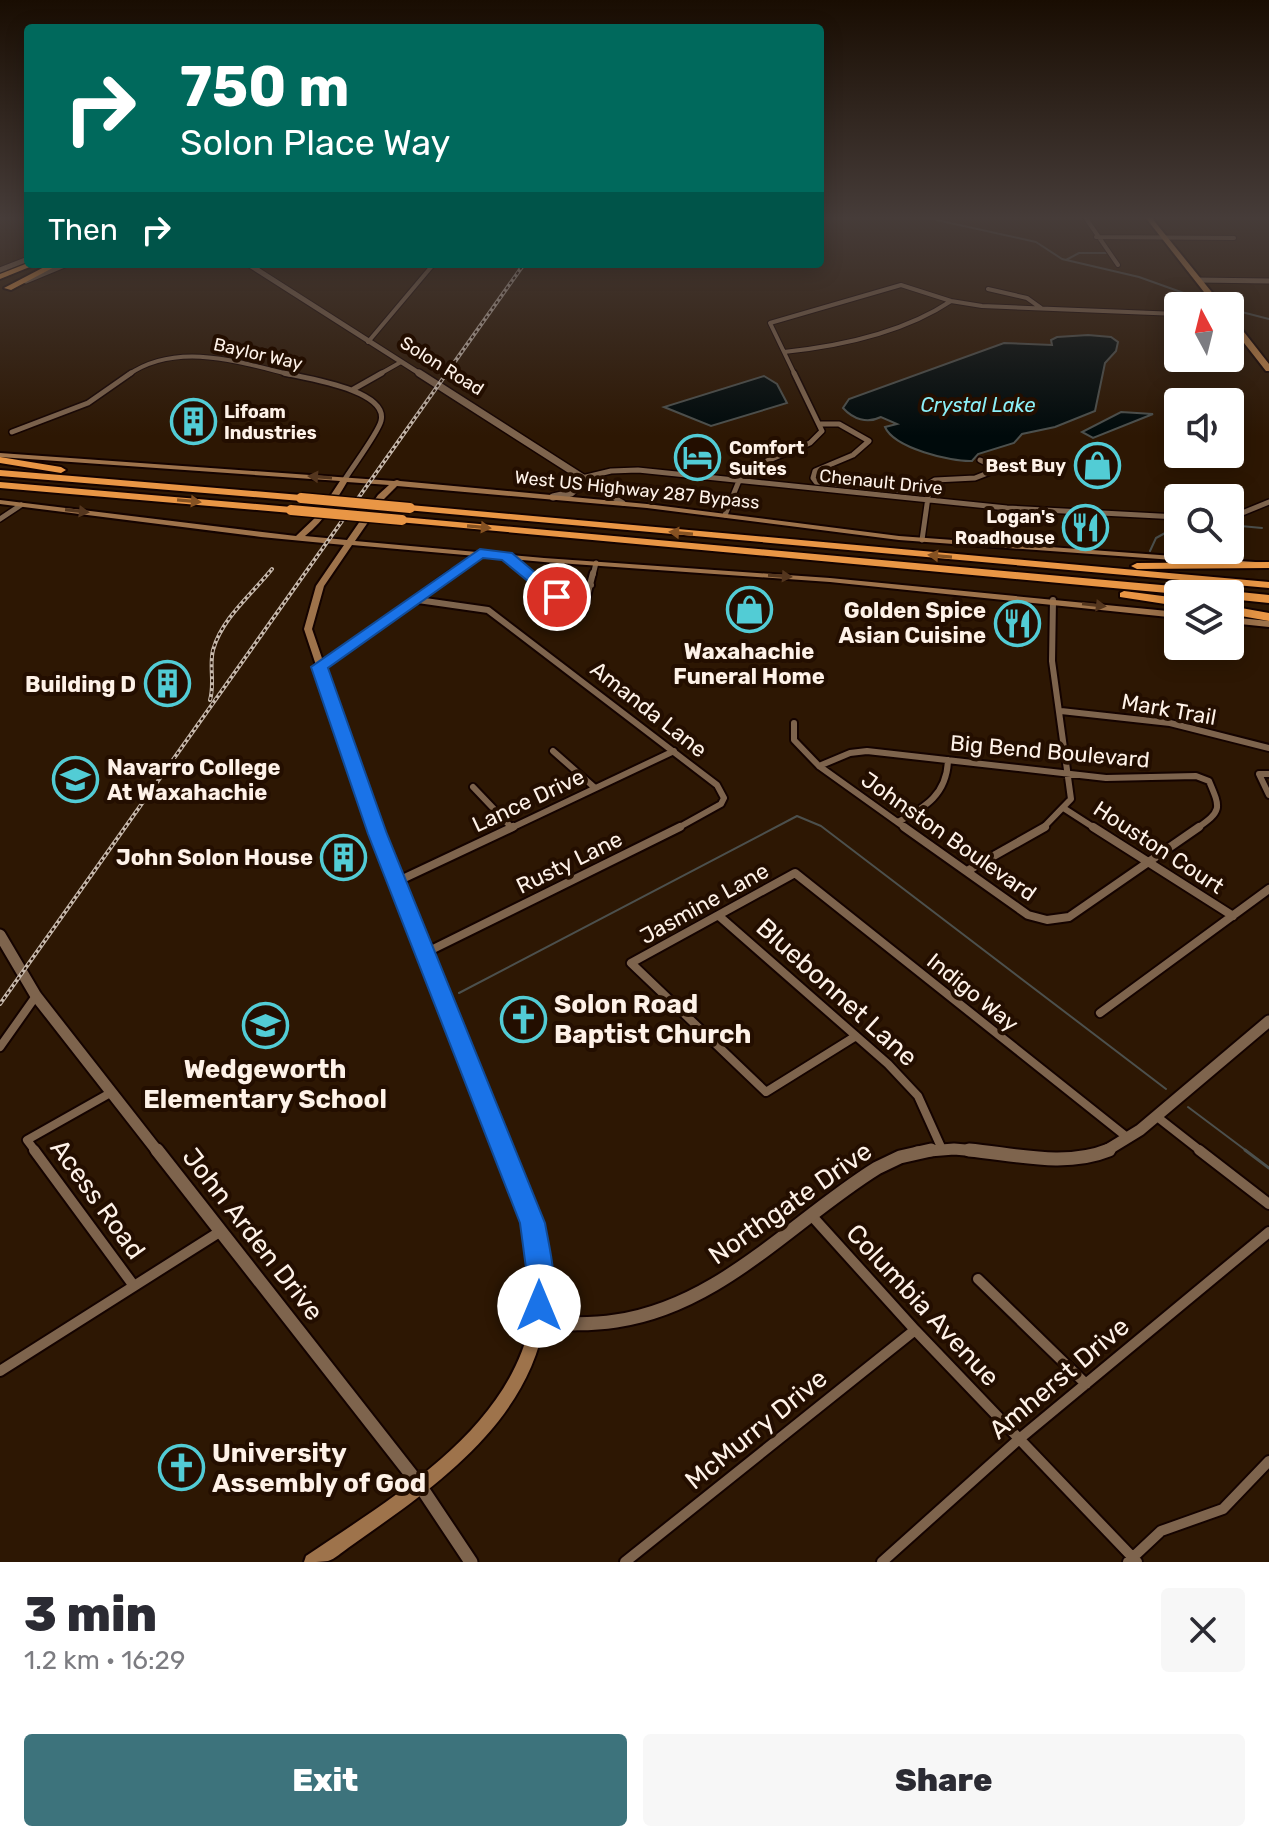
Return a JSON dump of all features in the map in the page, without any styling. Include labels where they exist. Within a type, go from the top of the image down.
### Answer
[{"type":"highway","points":[[0,457],[200,490]]},
{"type":"highway","points":[[0,473],[1269,585]]},
{"type":"highway","points":[[0,488],[133,496],[1164,589]]},
{"type":"highway","points":[[985,560],[1083,565],[1269,565]]},
{"type":"highway","points":[[953,571],[1164,600]]},
{"type":"highway","points":[[1244,596],[1269,599]]},
{"type":"highway","points":[[1244,613],[1269,617]]},
{"type":"main road","points":[[1244,338],[1269,369]]},
{"type":"main road","name":"West US Highway 287 Bypass","points":[[0,457],[397,482],[623,503],[922,540],[1269,565]]},
{"type":"main road","points":[[299,537],[328,507],[345,479]]},
{"type":"main road","points":[[312,1562],[421,1487],[470,1445],[501,1405],[521,1368],[537,1323],[539,1268],[533,1223],[396,882],[308,629],[320,586],[381,497],[397,482]]},
{"type":"main road","points":[[0,502],[350,542],[1053,600],[1164,613]]},
{"type":"main road","points":[[1244,621],[1269,624]]},
{"type":"street","name":"Solon Road","points":[[288,290],[582,478]]},
{"type":"street","points":[[368,342],[412,290]]},
{"type":"street","points":[[725,515],[743,471],[810,443],[822,431],[770,323],[884,290]]},
{"type":"street","points":[[916,290],[951,301],[993,307],[1164,313]]},
{"type":"street","points":[[992,290],[1027,298],[1041,308]]},
{"type":"street","points":[[784,352],[845,342],[921,318],[951,301]]},
{"type":"street","name":"Baylor Way","points":[[12,432],[88,403],[143,365],[179,356],[231,360],[352,390],[374,400],[382,414],[381,421],[345,479]]},
{"type":"street","points":[[352,390],[401,362]]},
{"type":"street","points":[[819,424],[839,424],[869,441],[853,455],[815,471],[816,482],[927,497]]},
{"type":"street","points":[[922,540],[932,481],[975,478],[998,469],[980,460]]},
{"type":"street","name":"Chenault Drive","points":[[582,478],[622,470],[1164,516]]},
{"type":"street","points":[[553,497],[576,490],[584,482],[582,478]]},
{"type":"street","points":[[582,478],[623,503]]},
{"type":"street","points":[[1244,514],[1269,502]]},
{"type":"street","points":[[0,519],[21,505]]},
{"type":"street","points":[[320,667],[480,553]]},
{"type":"street","points":[[507,556],[580,613],[583,612],[596,563]]},
{"type":"street","points":[[538,581],[591,585]]},
{"type":"street","name":"Amanda Lane","points":[[418,600],[488,610],[717,785],[724,798]]},
{"type":"street","points":[[967,871],[1039,830],[1065,809],[1071,799],[1052,661],[1053,600]]},
{"type":"street","name":"Mark Trail","points":[[1061,711],[1170,723],[1269,748]]},
{"type":"street","name":"Johnston Boulevard","points":[[794,723],[794,740],[819,766],[1028,915],[1047,920],[1069,917],[1148,862]]},
{"type":"street","points":[[553,751],[595,788]]},
{"type":"street","name":"Lance Drive","points":[[396,882],[674,751]]},
{"type":"street","name":"Big Bend Boulevard","points":[[819,766],[850,753],[867,751],[1069,774],[1144,779],[1196,776],[1209,781],[1219,804],[1216,815],[1148,862]]},
{"type":"street","points":[[898,822],[928,806],[944,787],[949,774],[948,760]]},
{"type":"street","points":[[1269,774],[1259,774],[1269,795]]},
{"type":"street","points":[[473,787],[512,828]]},
{"type":"street","name":"Rusty Lane","points":[[425,953],[700,817],[721,804],[724,798]]},
{"type":"street","name":"Houston Court","points":[[1065,809],[1233,916]]},
{"type":"street","name":"Jasmine Lane","points":[[795,873],[631,963],[766,1092],[856,1036]]},
{"type":"street","name":"Indigo Way","points":[[795,873],[1129,1139]]},
{"type":"street","points":[[1100,1013],[1269,889]]},
{"type":"street","name":"Bluebonnet Lane","points":[[719,916],[856,1036],[918,1096],[941,1147]]},
{"type":"street","name":"John Arden Drive","points":[[0,935],[36,996],[421,1487],[471,1562]]},
{"type":"street","points":[[0,1047],[36,996]]},
{"type":"street","name":"Northgate Drive","points":[[537,1323],[590,1326],[652,1315],[688,1300],[740,1268],[861,1178],[899,1157],[941,1147],[1067,1158],[1106,1151],[1129,1139],[1269,1021]]},
{"type":"street","name":"Acess Road","points":[[112,1092],[27,1140],[134,1286]]},
{"type":"street","points":[[1156,1116],[1269,1204]]},
{"type":"street","name":"Columbia Avenue","points":[[811,1215],[1133,1561]]},
{"type":"street","name":"Acess Road","points":[[0,1371],[221,1231]]},
{"type":"street","name":"Amherst Drive","points":[[882,1562],[1018,1440],[1269,1232]]},
{"type":"street","points":[[978,1279],[1086,1384]]},
{"type":"street","name":"McMurry Drive","points":[[625,1562],[915,1330]]},
{"type":"street","points":[[1133,1561],[1161,1531],[1223,1509],[1269,1461]]},
{"type":"water","name":"Crystal Lake","points":[[1057,337],[1111,337],[1118,342],[1116,351],[1105,363],[1095,411],[1055,427],[1022,434],[1014,443],[978,454],[972,461],[951,459],[911,447],[890,435],[885,427],[897,424],[881,417],[860,419],[843,408],[849,399],[1004,343],[1052,345],[1051,340]]},
{"type":"water","points":[[764,376],[777,384],[787,403],[711,426],[664,407]]},
{"type":"water","points":[[1121,412],[1153,414],[1093,438],[1082,432]]},
{"type":"waterway","points":[[1175,290],[1181,292]]},
{"type":"waterway","points":[[1244,313],[1269,319]]},
{"type":"waterway","points":[[1244,526],[1262,528]]},
{"type":"waterway","points":[[1150,551],[1156,538],[1164,534]]},
{"type":"waterway","points":[[459,993],[797,816],[821,826],[1166,1089]]},
{"type":"waterway","points":[[1188,1107],[1248,1152]]},
{"type":"waterway","points":[[1245,1150],[1269,1168]]},
{"type":"railway","points":[[0,1004],[506,290]]},
{"type":"railway","points":[[210,700],[212,656],[217,638],[230,617],[272,569]]},
{"type":"place","name":"Lifoam Industries","points":[[193,422]]},
{"type":"place","name":"Comfort Suites","points":[[698,458]]},
{"type":"place","name":"Best Buy","points":[[1097,466]]},
{"type":"place","name":"Logan's Roadhouse","points":[[1086,527]]},
{"type":"place","name":"Waxahachie Funeral Home","points":[[749,610]]},
{"type":"place","name":"Golden Spice Asian Cuisine","points":[[1017,623]]},
{"type":"place","name":"Building D","points":[[167,684]]},
{"type":"place","name":"Navarro College At Waxahachie","points":[[76,780]]},
{"type":"place","name":"John Solon House","points":[[344,857]]},
{"type":"place","name":"Solon Road Baptist Church","points":[[523,1019]]},
{"type":"place","name":"Wedgeworth Elementary School","points":[[265,1026]]},
{"type":"place","name":"University Assembly of God","points":[[181,1468]]},
{"type":"route","points":[[539,1306],[539,1268],[533,1223],[377,834],[320,667],[480,553],[507,556],[557,597]]}]
